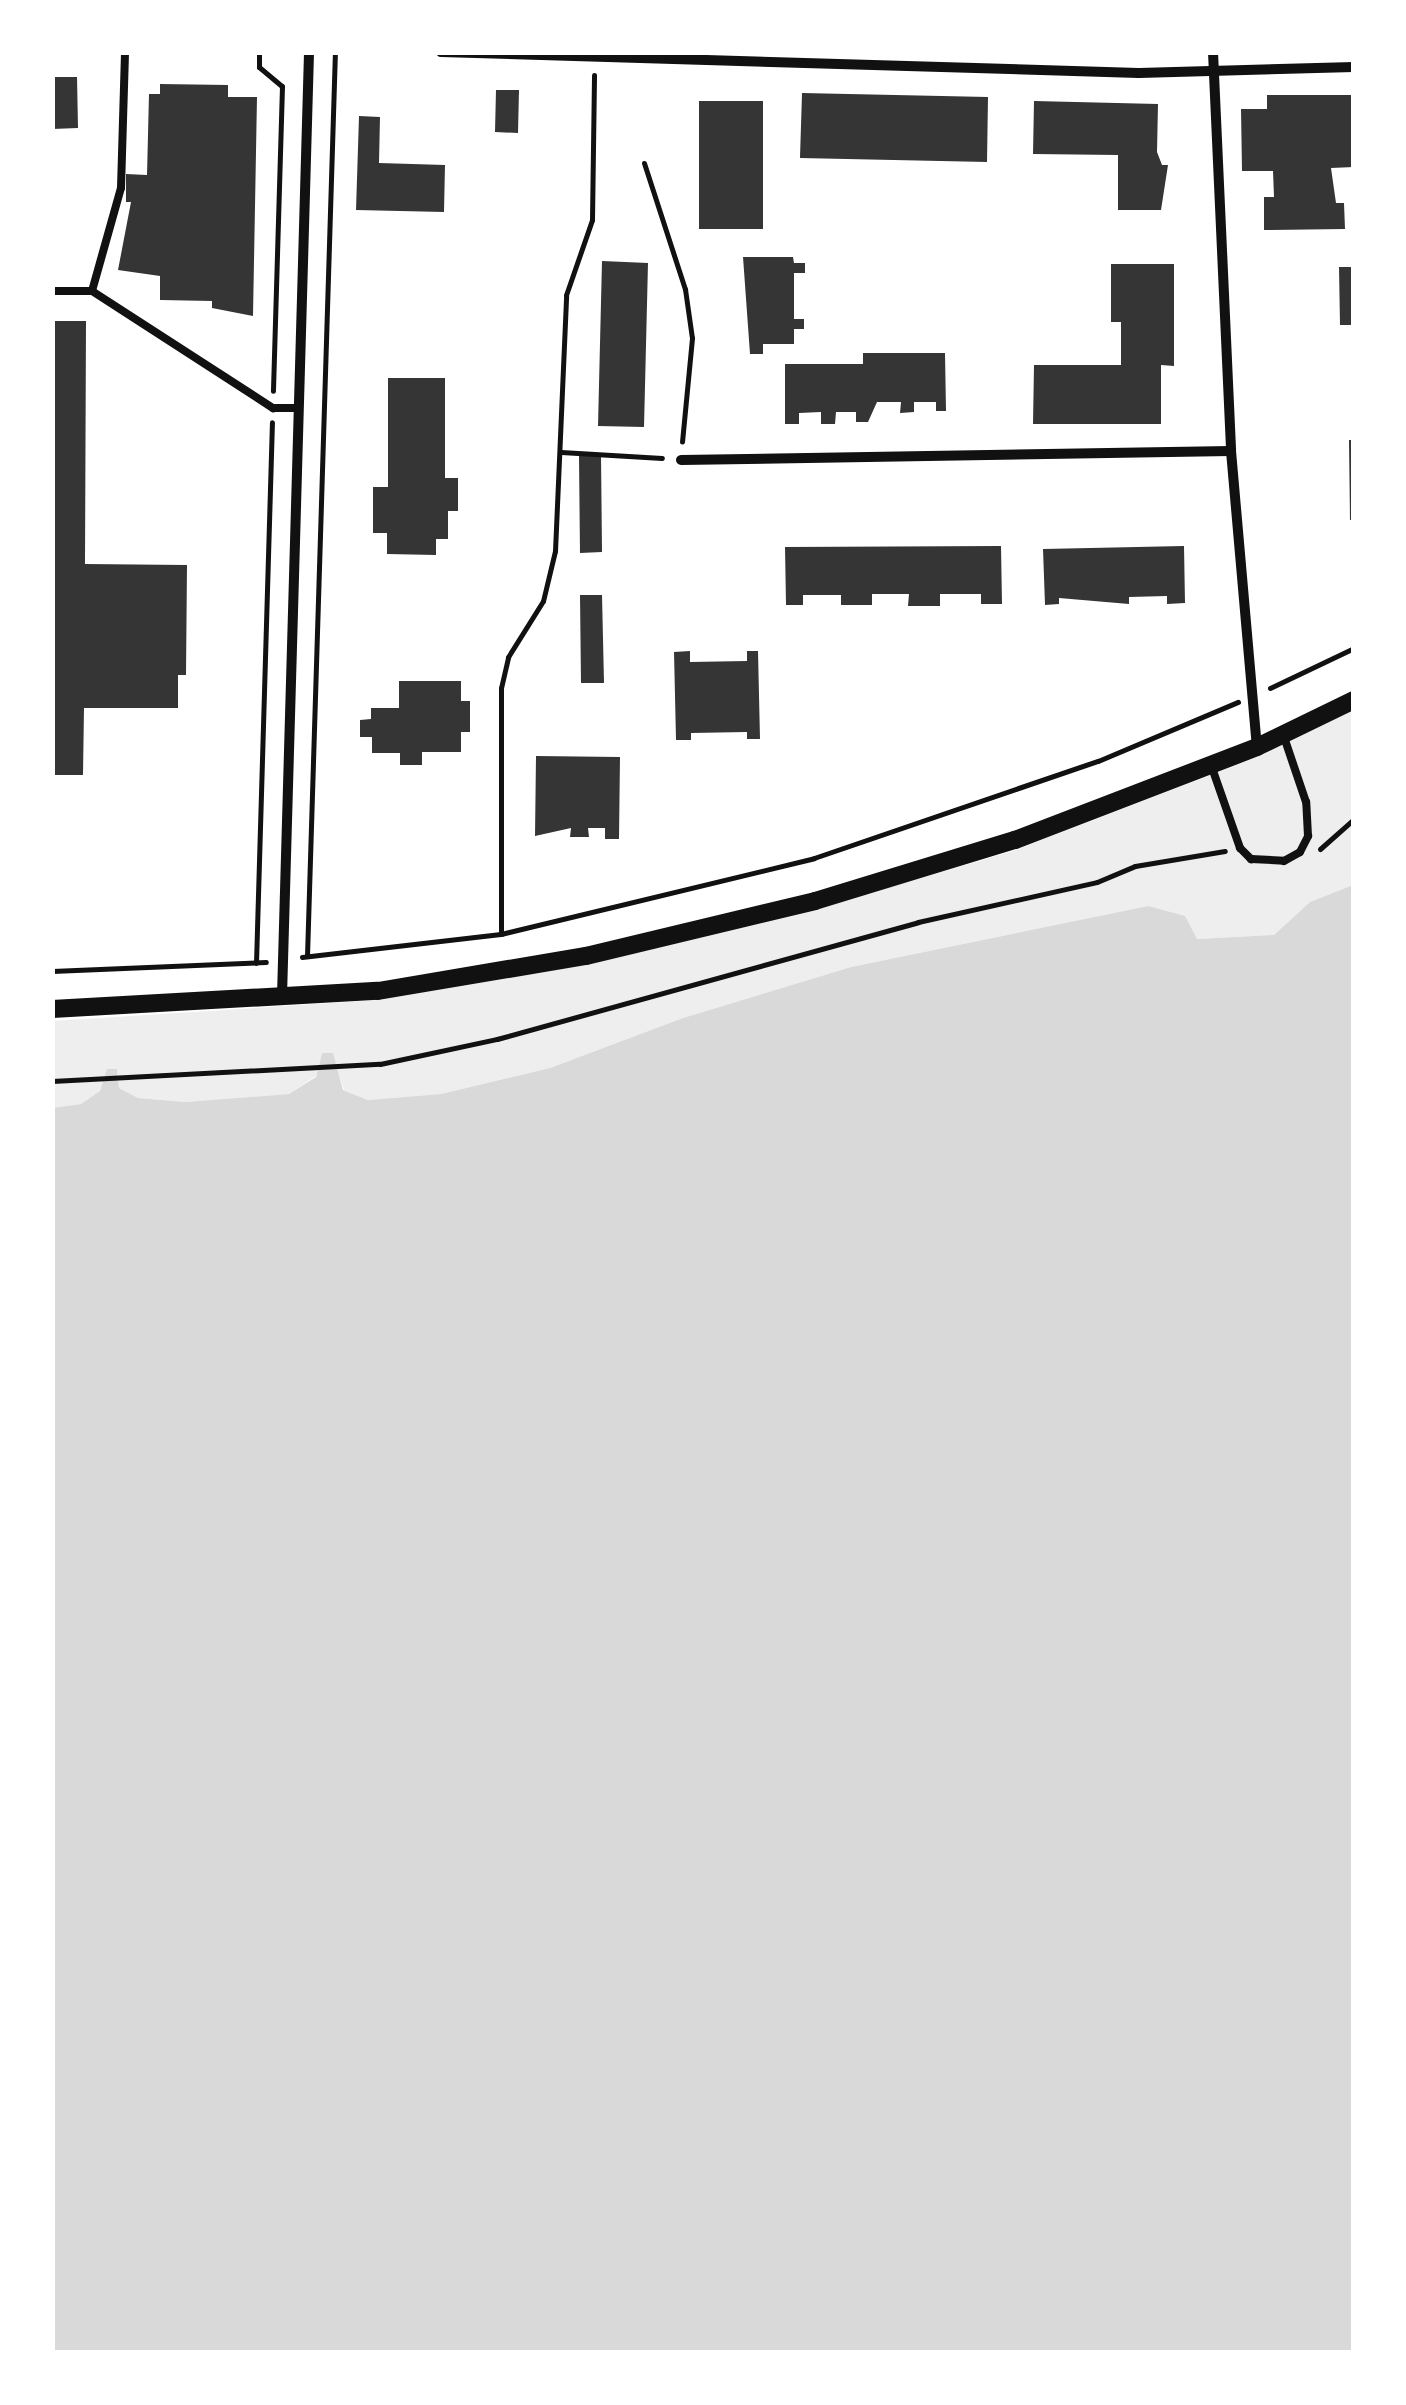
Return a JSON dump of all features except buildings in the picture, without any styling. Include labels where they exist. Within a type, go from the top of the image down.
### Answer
[{"type":"street","points":[[282,996],[308,52]]},
{"type":"street","points":[[441,52],[1213,71],[1354,67]]},
{"type":"street","points":[[1213,52],[1231,450],[1257,747]]},
{"type":"street","points":[[680,460],[1231,450]]},
{"type":"street","points":[[52,1009],[378,991],[586,956],[814,901],[1015,840],[1257,747],[1354,700]]},
{"type":"lane","points":[[92,291],[121,188],[125,52]]},
{"type":"lane","points":[[52,291],[92,291],[272,408],[298,408]]},
{"type":"lane","points":[[1211,765],[1240,848],[1268,864],[1300,852],[1308,836],[1306,802],[1284,734]]},
{"type":"path","points":[[256,963],[282,86],[259,67],[259,52]]},
{"type":"path","points":[[307,956],[335,52]]},
{"type":"path","points":[[502,934],[501,688],[508,657],[550,583],[561,452],[566,296],[592,220],[594,56]]},
{"type":"path","points":[[561,452],[680,460],[692,338],[685,289],[644,163]]},
{"type":"path","points":[[52,971],[256,963],[502,934],[814,858],[1098,761],[1354,648]]},
{"type":"path","points":[[1300,852],[1330,845],[1354,818]]},
{"type":"path","points":[[52,1081],[125,1080],[311,1063],[380,1064],[497,1039],[918,922],[1097,882],[1135,866],[1240,848]]},
{"type":"shaded area","points":[[1353,710],[1353,885],[1310,902],[1274,935],[1196,939],[1148,906],[851,967],[683,1018],[550,1068],[441,1094],[368,1100],[344,1090],[332,1053],[322,1053],[316,1076],[289,1094],[185,1102],[138,1098],[119,1088],[117,1069],[108,1069],[100,1091],[81,1104],[53,1108],[53,1021],[378,1000],[586,965],[813,910],[1013,851],[1260,756]]},
{"type":"shaded area","points":[[1353,885],[1353,2352],[53,2352],[52,1108],[81,1104],[100,1091],[107,1069],[117,1069],[119,1088],[138,1098],[185,1102],[289,1094],[316,1077],[322,1053],[333,1053],[343,1090],[368,1100],[441,1094],[550,1068],[683,1018],[851,967],[1148,906],[1185,916],[1197,939],[1274,935],[1310,902]]}]
